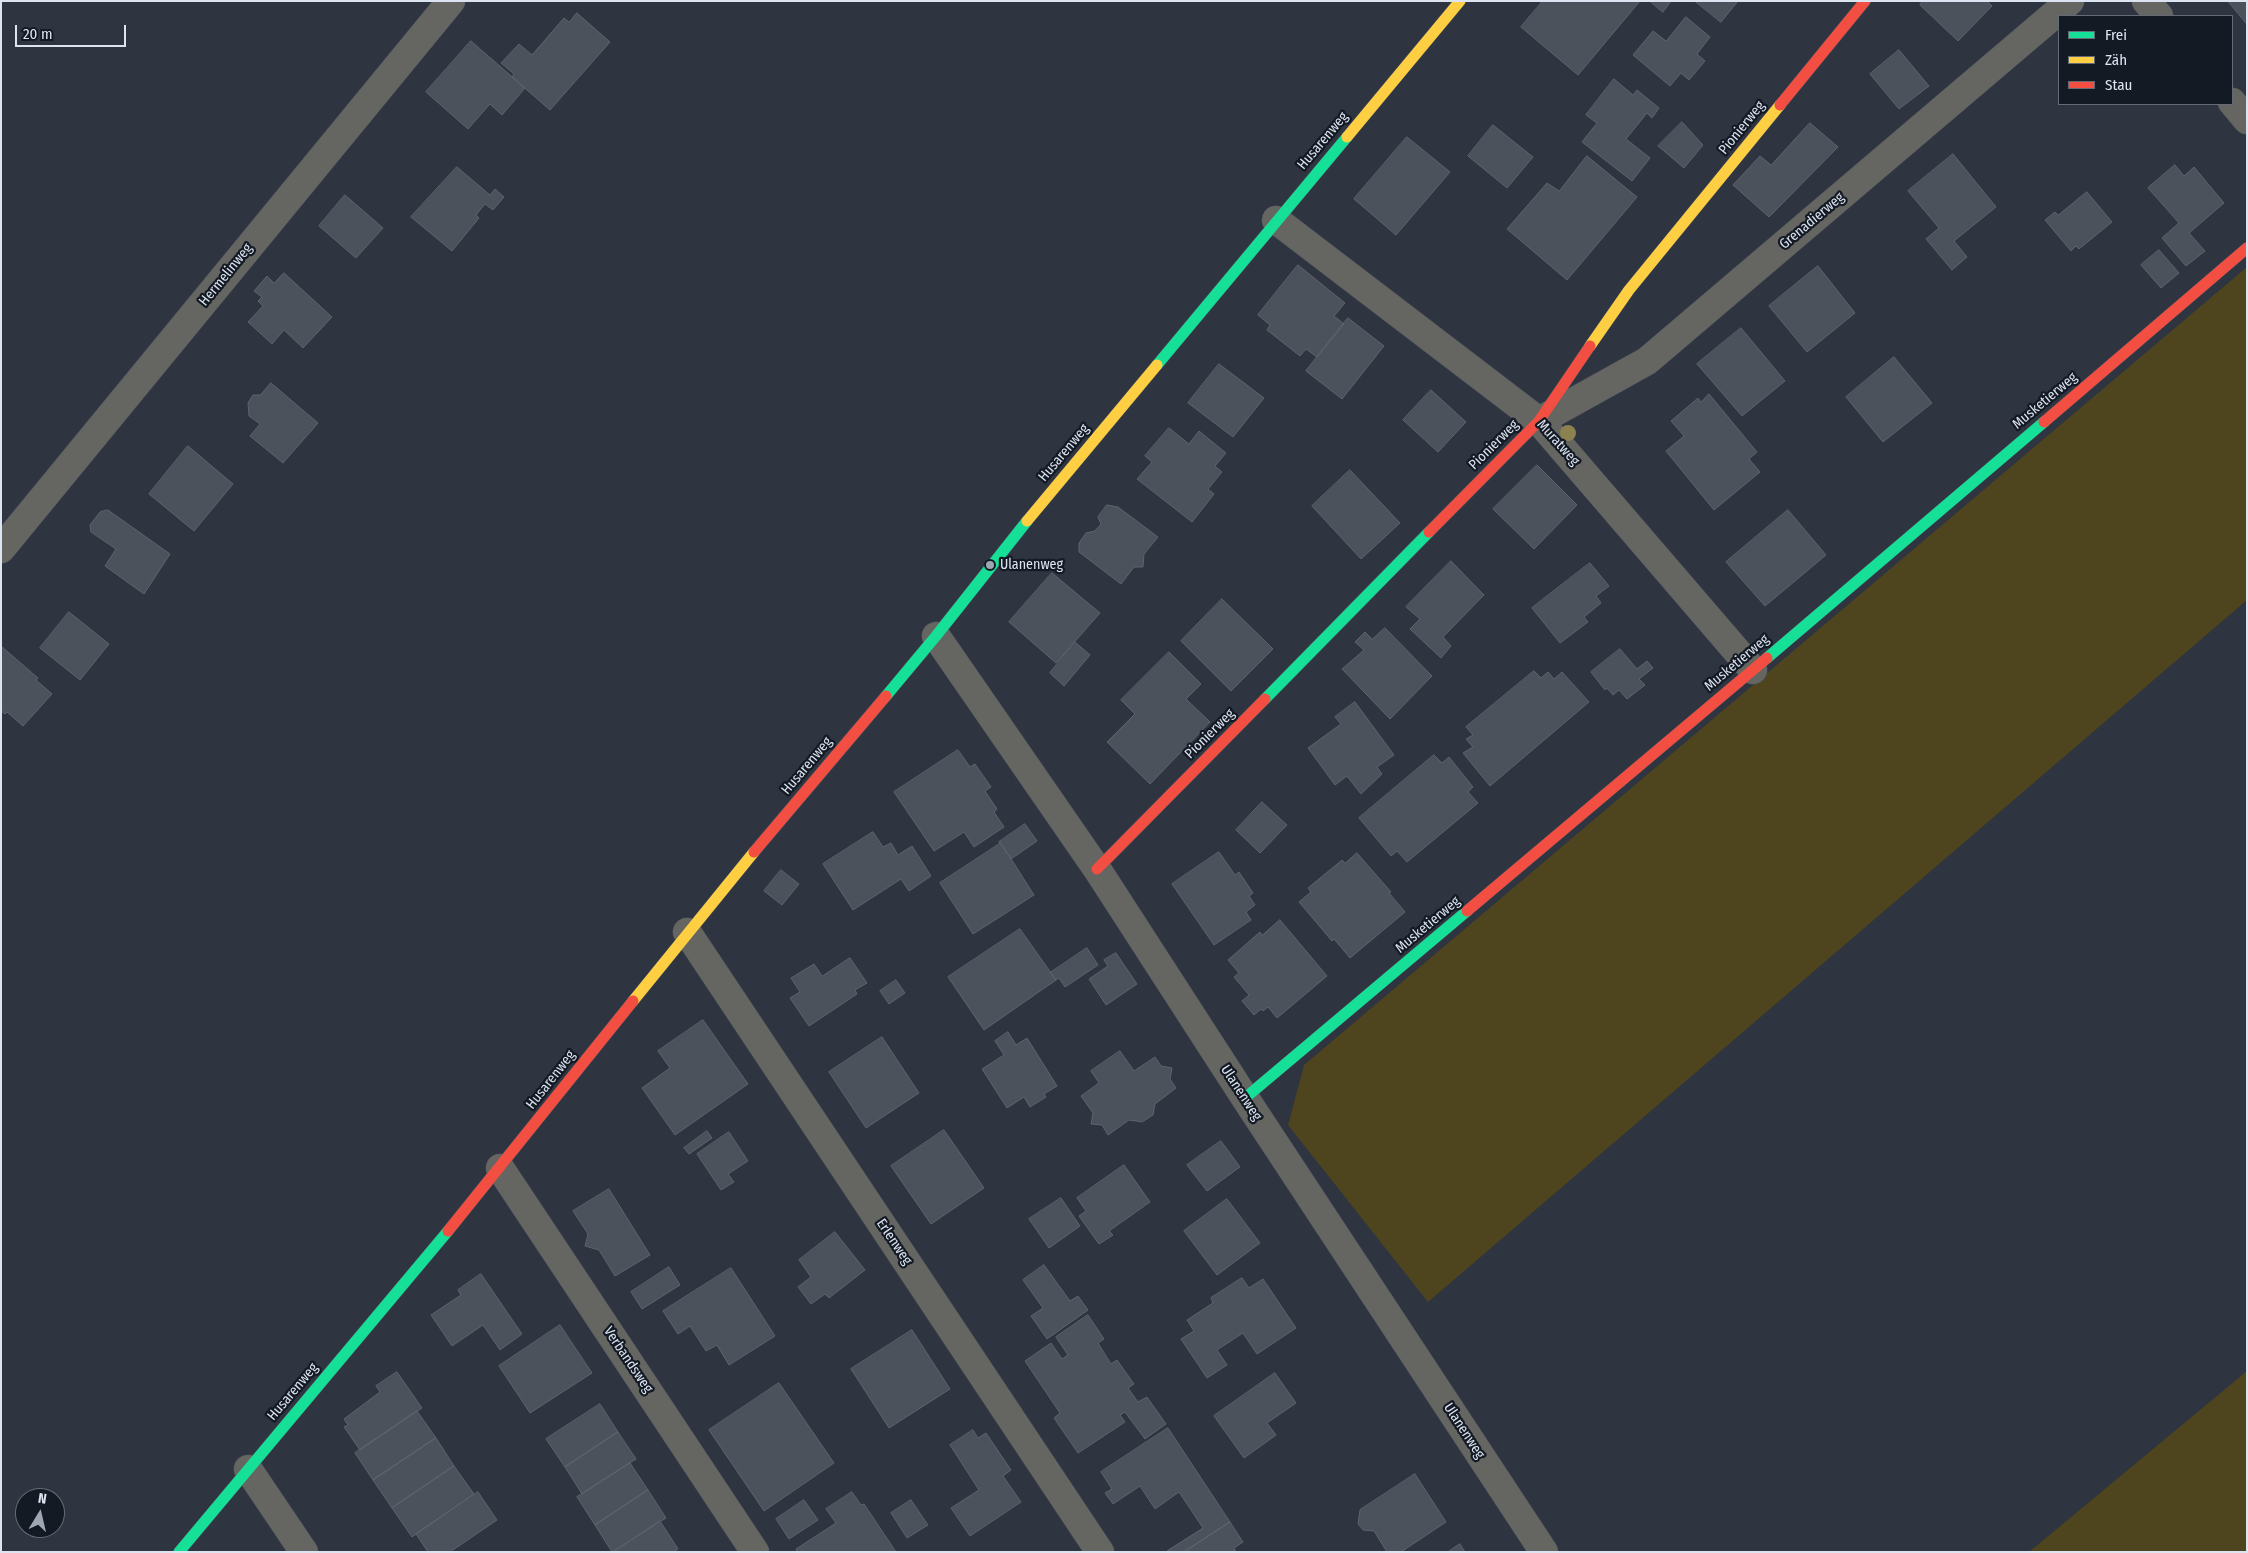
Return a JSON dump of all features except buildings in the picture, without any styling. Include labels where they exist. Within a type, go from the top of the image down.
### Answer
[{"type":"street","name":"Hermelinweg","points":[[1,549],[451,1]]},
{"type":"street","name":"Husarenweg","points":[[179,1552],[500,1168],[687,932],[936,636],[990,565],[1460,1]]},
{"type":"street","name":"Pionierweg","points":[[1097,869],[1540,421],[1629,290],[1865,1]]},
{"type":"street","name":"Grenadierweg","points":[[1540,421],[1647,361],[2070,1]]},
{"type":"street","points":[[2146,1],[2158,15]]},
{"type":"street","points":[[2233,103],[2247,120]]},
{"type":"street","name":"Muratweg","points":[[1276,220],[1540,421],[1753,670]]},
{"type":"street","name":"Musketierweg","points":[[1244,1098],[1753,670],[2247,248]]},
{"type":"street","name":"Ulanenweg","points":[[936,636],[1097,869],[1244,1098],[1544,1552]]},
{"type":"street","name":"Erlenweg","points":[[687,932],[1100,1552]]},
{"type":"street","name":"Verbandsweg","points":[[500,1168],[756,1552]]},
{"type":"street","points":[[248,1469],[304,1552]]},
{"type":"shaded area","points":[[2247,267],[2247,600],[1428,1302],[1288,1125],[1304,1065]]},
{"type":"shaded area","points":[[2247,1371],[2247,1552],[2029,1552]]},
{"type":"traffic: fast","points":[[1157,365],[1347,137]]},
{"type":"traffic: fast","points":[[1767,658],[2044,422]]},
{"type":"traffic: fast","points":[[886,696],[1027,521]]},
{"type":"traffic: fast","points":[[1265,699],[1429,532]]},
{"type":"traffic: fast","points":[[1245,1098],[1467,911]]},
{"type":"traffic: fast","points":[[179,1552],[448,1231]]},
{"type":"traffic: slow","points":[[1347,137],[1460,1]]},
{"type":"traffic: slow","points":[[1590,346],[1629,290],[1780,105]]},
{"type":"traffic: slow","points":[[1027,521],[1157,365]]},
{"type":"traffic: slow","points":[[633,1001],[754,852]]},
{"type":"traffic: jam","points":[[1780,105],[1865,1]]},
{"type":"traffic: jam","points":[[2044,422],[2247,248]]},
{"type":"traffic: jam","points":[[1429,532],[1539,421],[1590,346]]},
{"type":"traffic: jam","points":[[1467,911],[1767,658]]},
{"type":"traffic: jam","points":[[754,852],[886,696]]},
{"type":"traffic: jam","points":[[1097,869],[1265,699]]},
{"type":"traffic: jam","points":[[448,1231],[633,1001]]},
{"type":"place","name":"Ulanenweg","points":[[990,565]]}]
